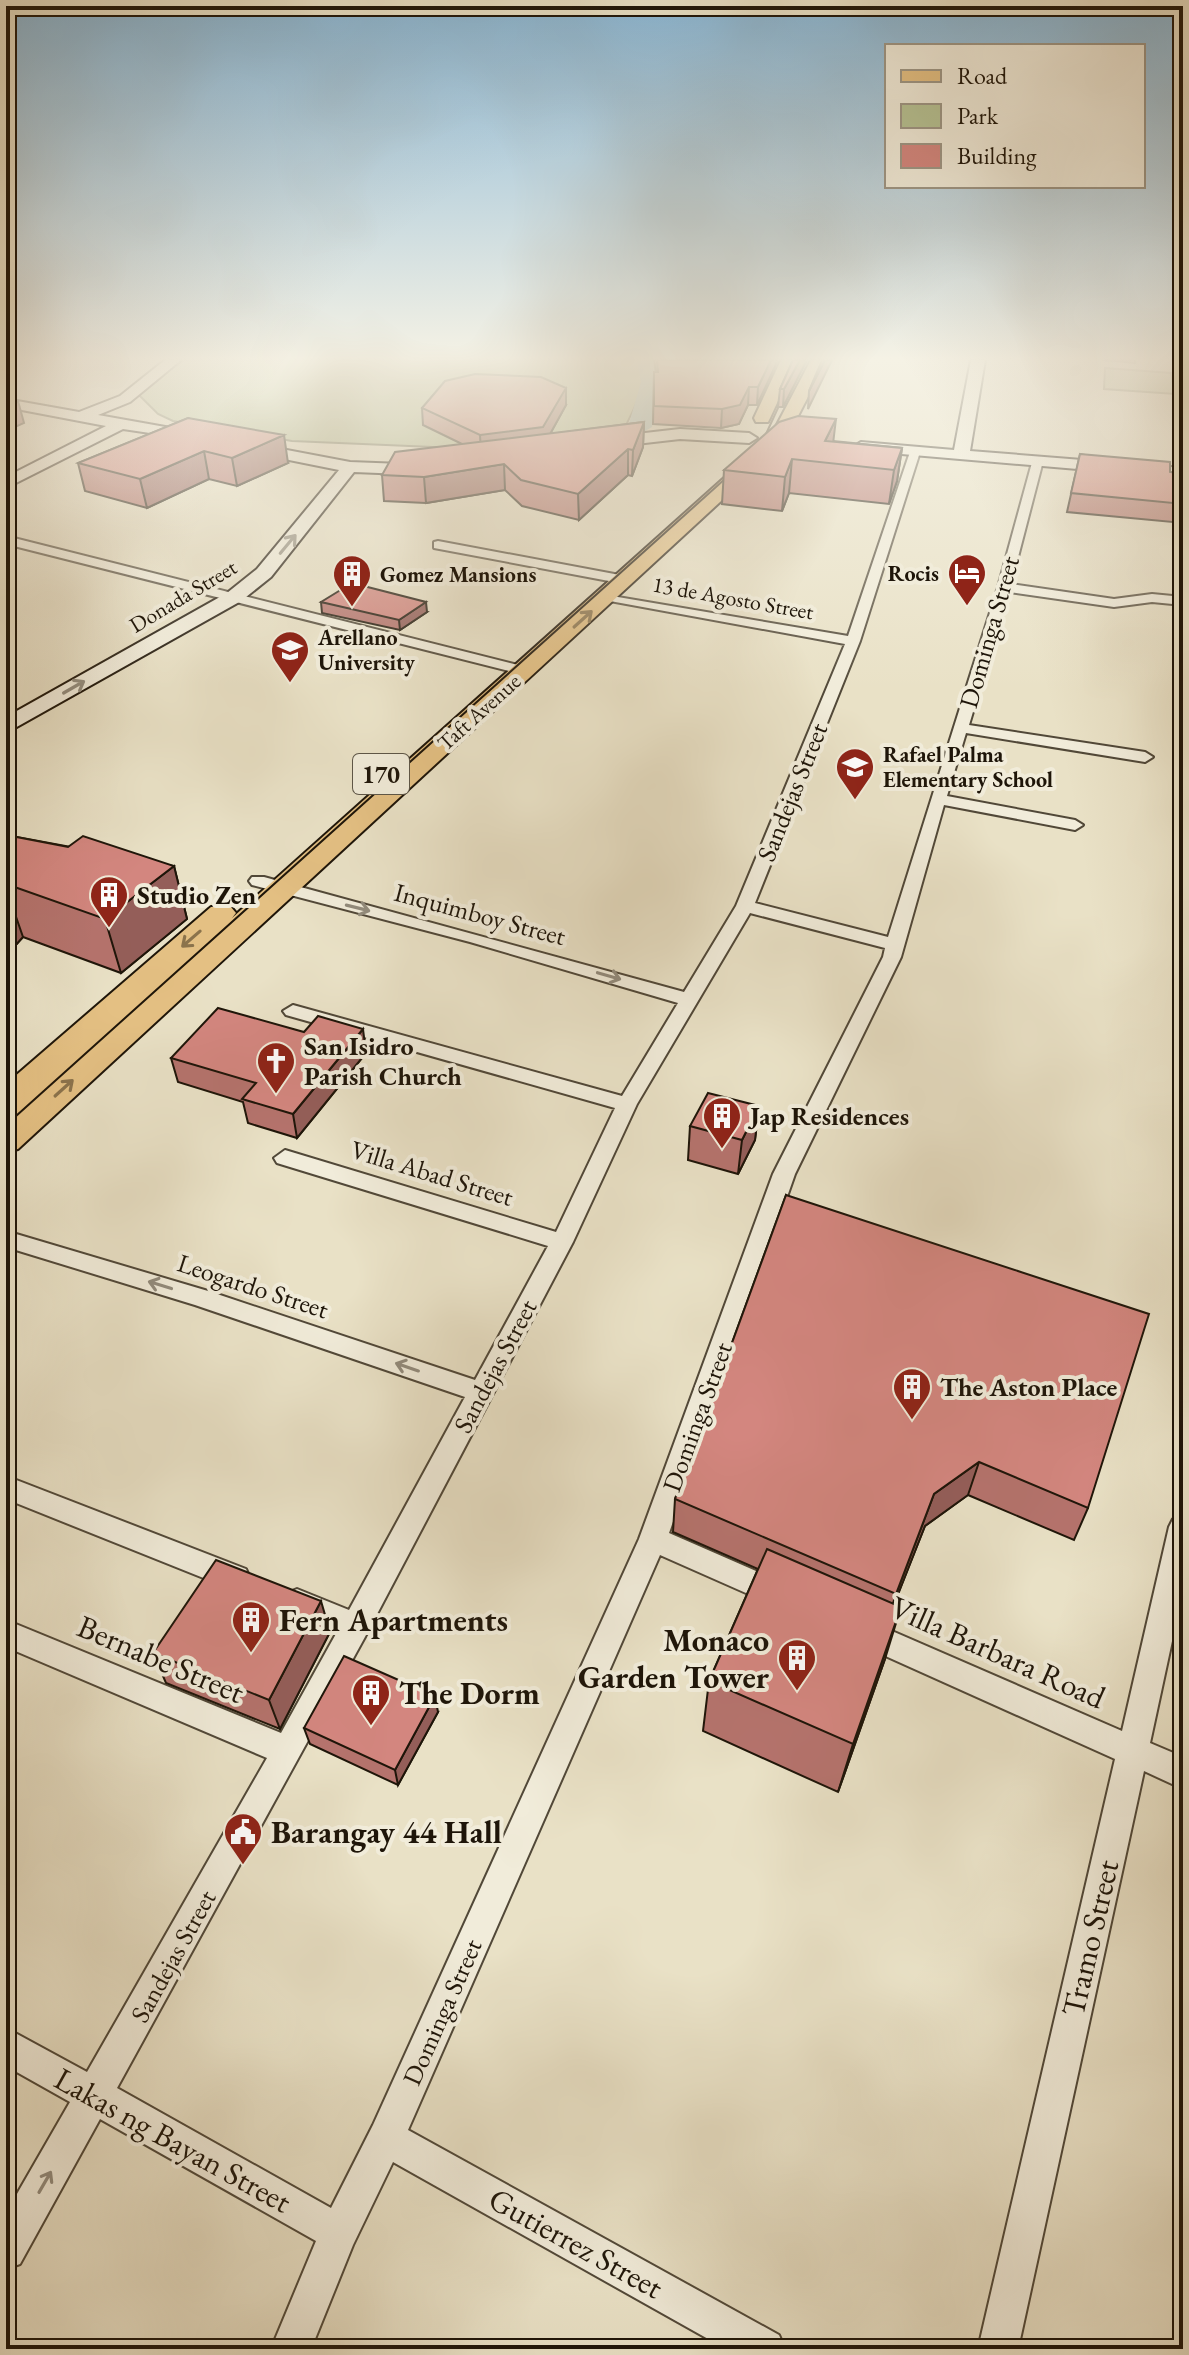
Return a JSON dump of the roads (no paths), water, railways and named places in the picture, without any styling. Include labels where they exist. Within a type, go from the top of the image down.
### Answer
[{"type":"main road","points":[[6,483],[32,470]]},
{"type":"main road","name":"Donada Street","points":[[6,726],[234,597],[264,573],[348,470]]},
{"type":"main road","name":"Taft Avenue","points":[[6,1102],[270,885],[612,585],[730,470]]},
{"type":"main road","points":[[1145,470],[1183,473]]},
{"type":"main road","name":"Taft Avenue","points":[[6,1140],[270,885]]},
{"type":"street","name":"Sandejas Street","points":[[6,2250],[356,1626],[562,1242],[627,1104],[745,906],[853,641],[909,470]]},
{"type":"street","name":"Dominga Street","points":[[291,2349],[339,2233],[386,2138],[653,1539],[784,1174],[896,945],[1004,587],[1035,470]]},
{"type":"street","points":[[6,540],[514,668]]},
{"type":"street","name":"13 de Agosto Street","points":[[438,545],[853,641]]},
{"type":"street","points":[[1004,587],[1114,603],[1152,598],[1183,601]]},
{"type":"street","points":[[961,728],[1145,757]]},
{"type":"street","points":[[938,799],[1075,825]]},
{"type":"street","name":"Inquimboy Street","points":[[270,885],[476,938],[687,999]]},
{"type":"street","points":[[745,906],[896,945]]},
{"type":"street","points":[[293,1011],[627,1104]]},
{"type":"street","name":"Villa Abad Street","points":[[285,1158],[562,1242]]},
{"type":"street","name":"Leogardo Street","points":[[6,1239],[200,1297],[481,1392]]},
{"type":"street","points":[[6,1487],[356,1626]]},
{"type":"street","name":"Tramo Street","points":[[998,2349],[1183,1527]]},
{"type":"street","points":[[653,1539],[812,1609]]},
{"type":"street","name":"Villa Barbara Road","points":[[842,1622],[1183,1773]]},
{"type":"street","name":"Bernabe Street","points":[[6,1633],[288,1751]]},
{"type":"street","name":"Lakas ng Bayan Street","points":[[6,2046],[339,2233]]},
{"type":"street","name":"Gutierrez Street","points":[[386,2138],[765,2349]]},
{"type":"tram line","points":[[6,1125],[735,470]]},
{"type":"place","name":"Rocis","points":[[967,607]]},
{"type":"place","name":"Gomez Mansions","points":[[352,608]]},
{"type":"place","name":"Arellano University","points":[[290,684]]},
{"type":"place","name":"Rafael Palma Elementary School","points":[[855,801]]},
{"type":"place","name":"Studio Zen","points":[[109,929]]},
{"type":"place","name":"San Isidro Parish Church","points":[[276,1095]]},
{"type":"place","name":"Jap Residences","points":[[722,1150]]},
{"type":"place","name":"The Aston Place","points":[[912,1421]]},
{"type":"place","name":"Fern Apartments","points":[[251,1654]]},
{"type":"place","name":"Monaco Garden Tower","points":[[797,1692]]},
{"type":"place","name":"The Dorm","points":[[371,1727]]},
{"type":"place","name":"Barangay 44 Hall","points":[[243,1866]]}]
